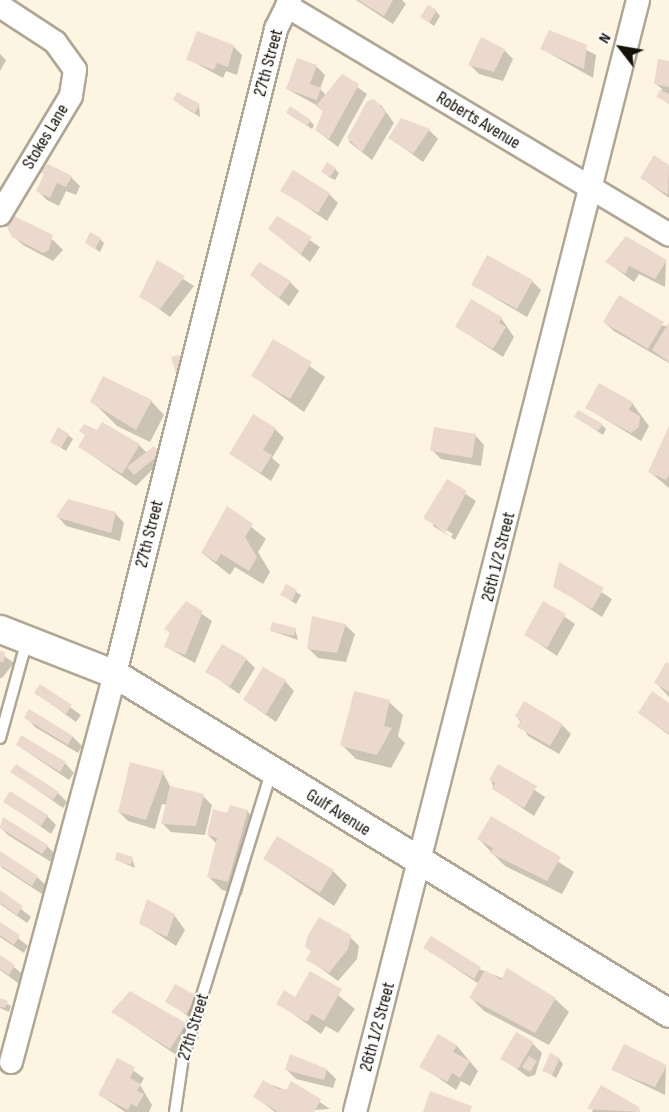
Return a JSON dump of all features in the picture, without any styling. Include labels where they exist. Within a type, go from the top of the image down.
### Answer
[{"type":"street","name":"26th 1/2 Street","points":[[355,1112],[421,866],[638,0]]},
{"type":"street","name":"Roberts Avenue","points":[[289,3],[669,235]]},
{"type":"street","name":"27th Street","points":[[10,1062],[115,674],[276,29],[289,3]]},
{"type":"street","name":"Stokes Lane","points":[[0,214],[71,96],[75,70],[55,42],[6,10]]},
{"type":"street","name":"Gulf Avenue","points":[[0,629],[115,674],[421,866],[669,1013]]},
{"type":"lane","points":[[0,738],[27,638]]},
{"type":"lane","name":"27th Street","points":[[175,1112],[183,1057],[271,772]]},
{"type":"building","points":[[358,0],[393,0],[384,16]]},
{"type":"building","points":[[428,5],[437,10],[429,23],[420,17]]},
{"type":"building","points":[[549,30],[587,45],[584,69],[540,49]]},
{"type":"building","points":[[197,31],[234,45],[228,67],[217,63],[214,70],[186,60]]},
{"type":"building","points":[[481,37],[505,49],[494,72],[468,65]]},
{"type":"building","points":[[297,58],[317,65],[310,84],[321,88],[317,100],[286,89]]},
{"type":"building","points":[[658,59],[669,61],[669,87],[654,84]]},
{"type":"building","points":[[342,74],[359,84],[329,139],[315,130],[323,111],[316,106]]},
{"type":"building","points":[[660,90],[669,94],[669,103],[656,97]]},
{"type":"building","points":[[177,92],[200,104],[195,113],[173,100]]},
{"type":"building","points":[[374,99],[386,112],[362,152],[347,138],[367,101]]},
{"type":"building","points":[[290,106],[311,120],[307,126],[286,113]]},
{"type":"building","points":[[401,118],[430,129],[413,154],[388,138]]},
{"type":"building","points":[[654,155],[669,165],[668,195],[640,178]]},
{"type":"building","points":[[327,162],[336,168],[330,177],[321,172]]},
{"type":"building","points":[[48,164],[72,176],[66,187],[57,183],[50,198],[36,191],[44,174],[37,171]]},
{"type":"building","points":[[293,170],[330,193],[318,213],[280,191]]},
{"type":"building","points":[[12,215],[53,235],[49,250],[43,253],[12,237],[6,225]]},
{"type":"building","points":[[277,216],[312,237],[301,254],[268,229]]},
{"type":"building","points":[[90,232],[101,238],[95,249],[85,243]]},
{"type":"building","points":[[626,236],[667,260],[655,279],[629,266],[625,274],[605,262]]},
{"type":"building","points":[[487,255],[533,280],[517,309],[471,285]]},
{"type":"building","points":[[157,260],[185,276],[160,309],[139,297]]},
{"type":"building","points":[[259,262],[291,281],[279,298],[250,275]]},
{"type":"building","points":[[619,295],[664,322],[648,349],[603,322]]},
{"type":"building","points":[[471,299],[502,317],[499,323],[506,327],[493,349],[455,327]]},
{"type":"building","points":[[669,322],[669,362],[652,350]]},
{"type":"building","points":[[273,339],[312,362],[290,399],[251,376]]},
{"type":"building","points":[[179,355],[185,379],[178,381],[171,357]]},
{"type":"building","points":[[103,376],[152,400],[136,430],[90,402]]},
{"type":"building","points":[[599,383],[633,402],[629,410],[640,416],[639,427],[631,433],[585,408]]},
{"type":"building","points":[[578,410],[603,424],[598,431],[574,417]]},
{"type":"building","points":[[253,414],[276,428],[263,450],[272,455],[261,473],[229,454]]},
{"type":"building","points":[[102,422],[140,444],[122,474],[78,447],[85,435],[79,431],[84,424],[97,430]]},
{"type":"building","points":[[669,426],[669,475],[666,480],[648,472]]},
{"type":"building","points":[[58,427],[69,434],[61,448],[50,442]]},
{"type":"building","points":[[434,427],[476,434],[472,458],[430,451]]},
{"type":"building","points":[[154,446],[160,454],[134,475],[127,467]]},
{"type":"building","points":[[447,479],[467,491],[446,532],[423,518]]},
{"type":"building","points":[[68,499],[116,512],[111,533],[56,517]]},
{"type":"building","points":[[227,506],[253,524],[245,537],[257,557],[249,571],[221,554],[216,562],[201,553]]},
{"type":"building","points":[[559,562],[604,588],[592,609],[553,587]]},
{"type":"building","points":[[286,584],[297,590],[292,601],[280,595]]},
{"type":"building","points":[[186,601],[203,611],[185,655],[164,647],[170,632],[164,629]]},
{"type":"building","points":[[543,601],[566,614],[547,648],[524,635]]},
{"type":"building","points":[[312,616],[346,624],[337,653],[307,649]]},
{"type":"building","points":[[272,622],[296,628],[294,636],[270,631]]},
{"type":"building","points":[[222,644],[247,658],[230,686],[205,672]]},
{"type":"building","points":[[0,651],[5,652],[4,662],[0,662]]},
{"type":"building","points":[[666,662],[669,664],[669,692],[654,683]]},
{"type":"building","points":[[263,667],[286,680],[266,714],[243,700]]},
{"type":"building","points":[[40,684],[72,705],[66,714],[34,693]]},
{"type":"building","points":[[354,691],[390,700],[384,726],[392,728],[377,755],[340,746]]},
{"type":"building","points":[[652,691],[669,703],[669,734],[638,713]]},
{"type":"building","points":[[524,701],[563,724],[550,746],[517,727],[521,720],[515,716]]},
{"type":"building","points":[[29,709],[73,736],[68,745],[24,718]]},
{"type":"building","points":[[21,735],[66,762],[60,772],[16,745]]},
{"type":"building","points":[[130,762],[164,771],[146,820],[118,812]]},
{"type":"building","points":[[16,764],[59,792],[53,800],[10,772]]},
{"type":"building","points":[[498,764],[537,786],[524,808],[492,789],[495,783],[489,780]]},
{"type":"building","points":[[170,786],[204,794],[196,826],[161,824]]},
{"type":"building","points":[[10,791],[48,815],[41,826],[3,802]]},
{"type":"building","points":[[230,805],[248,810],[228,882],[207,877],[217,838],[207,835],[213,809],[227,813]]},
{"type":"building","points":[[491,816],[561,857],[547,881],[490,853],[493,848],[477,839]]},
{"type":"building","points":[[3,817],[48,845],[42,854],[0,828]]},
{"type":"building","points":[[277,836],[334,870],[320,893],[263,859]]},
{"type":"building","points":[[0,851],[38,876],[32,886],[0,865]]},
{"type":"building","points":[[117,852],[133,857],[131,865],[115,860]]},
{"type":"building","points":[[0,890],[23,906],[17,915],[0,903]]},
{"type":"building","points":[[147,899],[175,914],[167,937],[139,924]]},
{"type":"building","points":[[319,917],[351,935],[348,949],[329,973],[306,960],[311,951],[305,947],[307,937]]},
{"type":"building","points":[[0,922],[20,935],[14,945],[0,935]]},
{"type":"building","points":[[431,936],[481,967],[474,979],[423,948]]},
{"type":"building","points":[[0,955],[15,965],[9,975],[0,969]]},
{"type":"building","points":[[507,968],[556,998],[535,1033],[469,998],[485,970],[501,980]]},
{"type":"building","points":[[310,971],[342,989],[324,1021],[312,1014],[307,1022],[276,1004],[284,990],[295,997]]},
{"type":"building","points":[[175,984],[197,996],[186,1014],[165,1002]]},
{"type":"building","points":[[130,991],[186,1023],[170,1049],[111,1012]]},
{"type":"building","points":[[0,998],[8,1001],[5,1008],[0,1007]]},
{"type":"building","points":[[516,1032],[534,1042],[518,1069],[500,1059]]},
{"type":"building","points":[[438,1034],[457,1045],[453,1052],[470,1061],[460,1078],[452,1073],[447,1082],[419,1067]]},
{"type":"building","points":[[624,1044],[667,1065],[655,1087],[611,1070]]},
{"type":"building","points":[[550,1053],[560,1058],[552,1075],[542,1071]]},
{"type":"building","points":[[290,1054],[327,1069],[324,1080],[285,1070]]},
{"type":"building","points":[[529,1056],[537,1061],[530,1072],[522,1067]]},
{"type":"building","points":[[117,1058],[135,1067],[130,1078],[141,1084],[137,1091],[144,1094],[137,1107],[131,1104],[128,1110],[98,1095]]},
{"type":"building","points":[[263,1080],[278,1089],[287,1089],[291,1081],[321,1099],[314,1112],[278,1112],[253,1097]]},
{"type":"building","points":[[601,1085],[639,1107],[640,1112],[587,1109]]},
{"type":"building","points":[[430,1091],[472,1106],[470,1112],[423,1112]]}]
